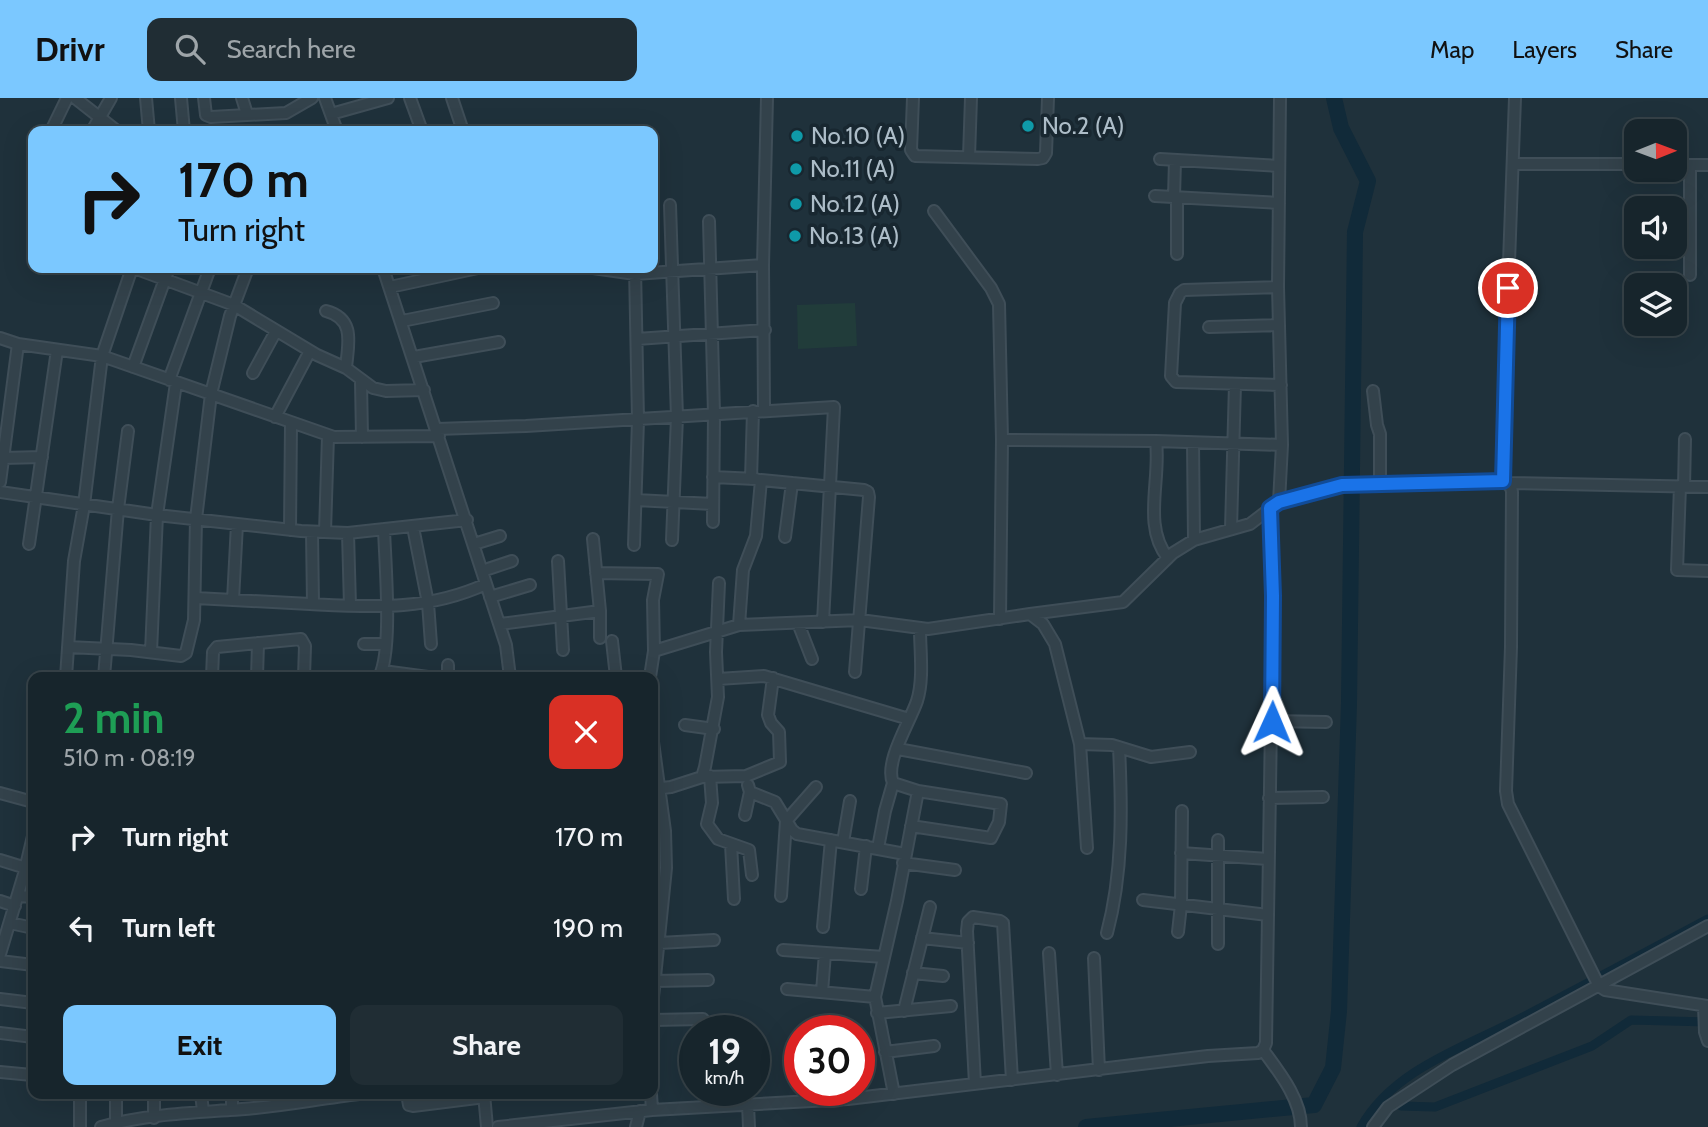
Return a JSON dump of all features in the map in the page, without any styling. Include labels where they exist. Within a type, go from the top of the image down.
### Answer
[{"type":"street","points":[[53,126],[67,98]]},
{"type":"street","points":[[75,98],[110,126]]},
{"type":"street","points":[[95,126],[111,98]]},
{"type":"street","points":[[146,98],[149,126]]},
{"type":"street","points":[[181,98],[184,126]]},
{"type":"street","points":[[204,98],[208,117],[286,113],[312,98]]},
{"type":"street","points":[[242,98],[247,114]]},
{"type":"street","points":[[325,98],[335,126]]},
{"type":"street","points":[[331,114],[371,100],[388,98]]},
{"type":"street","points":[[410,98],[420,126]]},
{"type":"street","points":[[452,98],[461,126]]},
{"type":"street","points":[[739,625],[743,570],[756,536],[756,479],[765,330],[763,265],[767,98]]},
{"type":"street","points":[[913,98],[912,154],[969,158],[1043,158],[1046,153],[1048,98]]},
{"type":"street","points":[[969,158],[971,98]]},
{"type":"street","points":[[770,1103],[848,1099],[1209,1056],[1258,1053],[1263,1050],[1266,1043],[1274,505],[1282,445],[1278,287],[1280,98]]},
{"type":"street","points":[[1515,98],[1505,360],[1506,482],[1512,492],[1506,797],[1513,817],[1596,981],[1605,990],[1705,1009],[1707,1036]]},
{"type":"street","points":[[1160,159],[1279,166]]},
{"type":"street","points":[[1175,160],[1177,254]]},
{"type":"street","points":[[1513,164],[1624,164]]},
{"type":"street","points":[[1687,165],[1708,165]]},
{"type":"street","points":[[1690,165],[1690,275]]},
{"type":"street","points":[[1155,196],[1279,202]]},
{"type":"street","points":[[670,205],[677,417],[672,540]]},
{"type":"street","points":[[934,211],[991,288],[999,304],[1002,440],[1000,619]]},
{"type":"street","points":[[709,221],[714,414],[713,522]]},
{"type":"street","points":[[658,271],[763,265]]},
{"type":"street","points":[[66,672],[74,561],[84,505],[102,356],[131,273]]},
{"type":"street","points":[[148,273],[234,305],[310,351],[346,368],[373,388],[386,391],[424,390]]},
{"type":"street","points":[[133,367],[167,273]]},
{"type":"street","points":[[151,652],[157,515],[173,381],[208,273]]},
{"type":"street","points":[[68,647],[181,656],[186,653],[194,620],[195,519],[211,394],[234,305],[246,273]]},
{"type":"street","points":[[385,273],[467,520],[506,645],[509,672]]},
{"type":"street","points":[[390,287],[448,273]]},
{"type":"street","points":[[634,545],[638,420],[635,273]]},
{"type":"street","points":[[1278,287],[1184,290],[1177,298],[1171,376],[1176,382],[1281,385]]},
{"type":"street","points":[[402,321],[493,303]]},
{"type":"street","points":[[327,311],[341,316],[345,322],[348,336],[346,368]]},
{"type":"street","points":[[1209,327],[1279,325]]},
{"type":"street","points":[[636,339],[765,330]]},
{"type":"street","points":[[253,373],[276,331]]},
{"type":"street","points":[[0,338],[19,344],[102,356],[328,436],[362,437],[835,408],[823,622]]},
{"type":"street","points":[[414,357],[499,342]]},
{"type":"street","points":[[0,482],[19,344]]},
{"type":"street","points":[[29,544],[57,350]]},
{"type":"street","points":[[275,417],[310,351]]},
{"type":"street","points":[[361,381],[362,437]]},
{"type":"street","points":[[1231,529],[1235,384]]},
{"type":"street","points":[[1373,391],[1380,434],[1380,484]]},
{"type":"street","points":[[290,530],[291,423]]},
{"type":"street","points":[[105,672],[118,509],[128,431]]},
{"type":"street","points":[[325,532],[328,436]]},
{"type":"street","points":[[1685,439],[1677,570],[1708,571]]},
{"type":"street","points":[[1002,440],[1282,445]]},
{"type":"street","points":[[1156,442],[1154,525],[1156,539],[1168,558]]},
{"type":"street","points":[[1193,443],[1194,540]]},
{"type":"street","points":[[3,458],[43,457]]},
{"type":"street","points":[[713,477],[756,479],[867,492],[869,497],[855,672]]},
{"type":"street","points":[[654,651],[739,625],[860,621],[920,629],[1123,602],[1168,558],[1194,540],[1255,521],[1274,505],[1342,485],[1506,482],[1708,487]]},
{"type":"street","points":[[785,537],[792,483]]},
{"type":"street","points":[[0,492],[157,515],[290,530],[348,533],[467,520]]},
{"type":"street","points":[[636,500],[713,504]]},
{"type":"street","points":[[233,600],[237,524]]},
{"type":"street","points":[[413,527],[428,603],[431,644]]},
{"type":"street","points":[[381,672],[387,608],[384,529]]},
{"type":"street","points":[[312,531],[313,604]]},
{"type":"street","points":[[348,533],[350,606]]},
{"type":"street","points":[[474,544],[500,536]]},
{"type":"street","points":[[593,538],[600,638]]},
{"type":"street","points":[[482,571],[512,561]]},
{"type":"street","points":[[558,561],[563,650]]},
{"type":"street","points":[[596,573],[657,573],[653,600],[654,651],[651,672]]},
{"type":"street","points":[[719,583],[716,633],[718,697],[706,776],[712,803],[707,824],[718,839],[749,850],[752,875]]},
{"type":"street","points":[[196,598],[387,608],[428,603],[464,594],[486,584]]},
{"type":"street","points":[[490,597],[530,584]]},
{"type":"street","points":[[499,624],[600,611]]},
{"type":"street","points":[[1030,614],[1043,624],[1055,644],[1080,744],[1087,848]]},
{"type":"street","points":[[798,623],[812,659]]},
{"type":"street","points":[[860,889],[893,783],[892,769],[898,749],[918,699],[920,629]]},
{"type":"street","points":[[212,672],[214,648],[301,639],[304,646],[304,672]]},
{"type":"street","points":[[612,641],[615,672]]},
{"type":"street","points":[[257,672],[258,643]]},
{"type":"street","points":[[364,644],[385,645]]},
{"type":"street","points":[[718,679],[764,676],[909,719]]},
{"type":"street","points":[[658,788],[706,776],[746,776],[778,764],[781,760],[779,732],[768,715],[773,678]]},
{"type":"street","points":[[1272,722],[1326,722]]},
{"type":"street","points":[[685,726],[714,729]]},
{"type":"street","points":[[1080,744],[1119,747],[1151,757],[1190,752]]},
{"type":"street","points":[[1107,933],[1114,900],[1122,810],[1119,747]]},
{"type":"street","points":[[898,749],[1026,774]]},
{"type":"street","points":[[745,814],[750,792],[746,776]]},
{"type":"street","points":[[893,783],[918,791],[1001,804],[994,835],[986,838],[911,826]]},
{"type":"street","points":[[781,896],[786,821],[816,787]]},
{"type":"street","points":[[894,1094],[874,997],[897,901],[918,791]]},
{"type":"street","points":[[750,792],[775,803],[797,834],[872,847],[904,859],[955,870]]},
{"type":"street","points":[[0,793],[28,801]]},
{"type":"street","points":[[1269,798],[1323,797]]},
{"type":"street","points":[[658,798],[665,831],[666,868],[658,951]]},
{"type":"street","points":[[822,927],[837,841],[850,802]]},
{"type":"street","points":[[1178,932],[1181,905],[1182,811]]},
{"type":"street","points":[[1218,840],[1218,944]]},
{"type":"street","points":[[731,844],[734,899]]},
{"type":"street","points":[[1181,853],[1268,859]]},
{"type":"street","points":[[0,860],[28,861]]},
{"type":"street","points":[[0,954],[2,939],[10,923],[28,864]]},
{"type":"street","points":[[0,901],[28,898]]},
{"type":"street","points":[[1143,900],[1268,915]]},
{"type":"street","points":[[904,1011],[930,907]]},
{"type":"street","points":[[975,1084],[968,943],[968,922],[973,917],[1003,923],[1012,1080]]},
{"type":"street","points":[[10,923],[28,927]]},
{"type":"street","points":[[1373,1127],[1388,1107],[1452,1065],[1565,1003],[1596,981],[1708,926]]},
{"type":"street","points":[[922,938],[968,943]]},
{"type":"street","points":[[659,943],[714,940]]},
{"type":"street","points":[[783,950],[884,957]]},
{"type":"street","points":[[822,992],[825,953]]},
{"type":"street","points":[[1049,953],[1056,1075]]},
{"type":"street","points":[[1094,958],[1099,1070]]},
{"type":"street","points":[[0,961],[28,964]]},
{"type":"street","points":[[914,972],[943,976]]},
{"type":"street","points":[[658,981],[708,980]]},
{"type":"street","points":[[787,989],[874,997]]},
{"type":"street","points":[[0,999],[28,1002]]},
{"type":"street","points":[[877,1013],[951,1006]]},
{"type":"street","points":[[658,1020],[679,1019]]},
{"type":"street","points":[[0,1033],[28,1036]]},
{"type":"street","points":[[885,1052],[934,1046]]},
{"type":"street","points":[[1263,1050],[1277,1068],[1296,1104],[1301,1124]]},
{"type":"street","points":[[0,1072],[28,1075]]},
{"type":"street","points":[[80,1099],[80,1127]]},
{"type":"street","points":[[116,1099],[116,1123]]},
{"type":"street","points":[[154,1099],[154,1118]]},
{"type":"street","points":[[202,1099],[203,1111]]},
{"type":"street","points":[[232,1099],[232,1110]]},
{"type":"street","points":[[101,1127],[203,1111],[319,1099]]},
{"type":"street","points":[[408,1099],[409,1105],[413,1106],[458,1099]]},
{"type":"street","points":[[484,1099],[487,1127]]},
{"type":"street","points":[[652,1099],[652,1110]]},
{"type":"street","points":[[498,1127],[562,1123],[640,1111],[716,1106]]},
{"type":"street","points":[[748,1106],[749,1127]]},
{"type":"street","points":[[636,1127],[640,1111]]},
{"type":"green space","points":[[855,303],[857,346],[798,349],[797,305]]},
{"type":"waterway","points":[[1086,1127],[1314,1105],[1333,1068],[1339,1011],[1349,703],[1355,232],[1368,181],[1341,128],[1334,98]]},
{"type":"waterway","points":[[1361,1127],[1392,1089],[1433,1061],[1523,1017],[1708,919]]},
{"type":"waterway","points":[[1401,1106],[1435,1107],[1592,1046],[1631,1020],[1708,1022]]},
{"type":"place","name":"No.2 (A)","points":[[1028,126]]},
{"type":"place","name":"No.10 (A)","points":[[797,136]]},
{"type":"place","name":"No.11 (A)","points":[[796,169]]},
{"type":"place","name":"No.12 (A)","points":[[796,204]]},
{"type":"place","name":"No.13 (A)","points":[[795,236]]},
{"type":"route","points":[[1272,722],[1273,596],[1270,508],[1279,502],[1342,485],[1503,481],[1508,288]]}]
